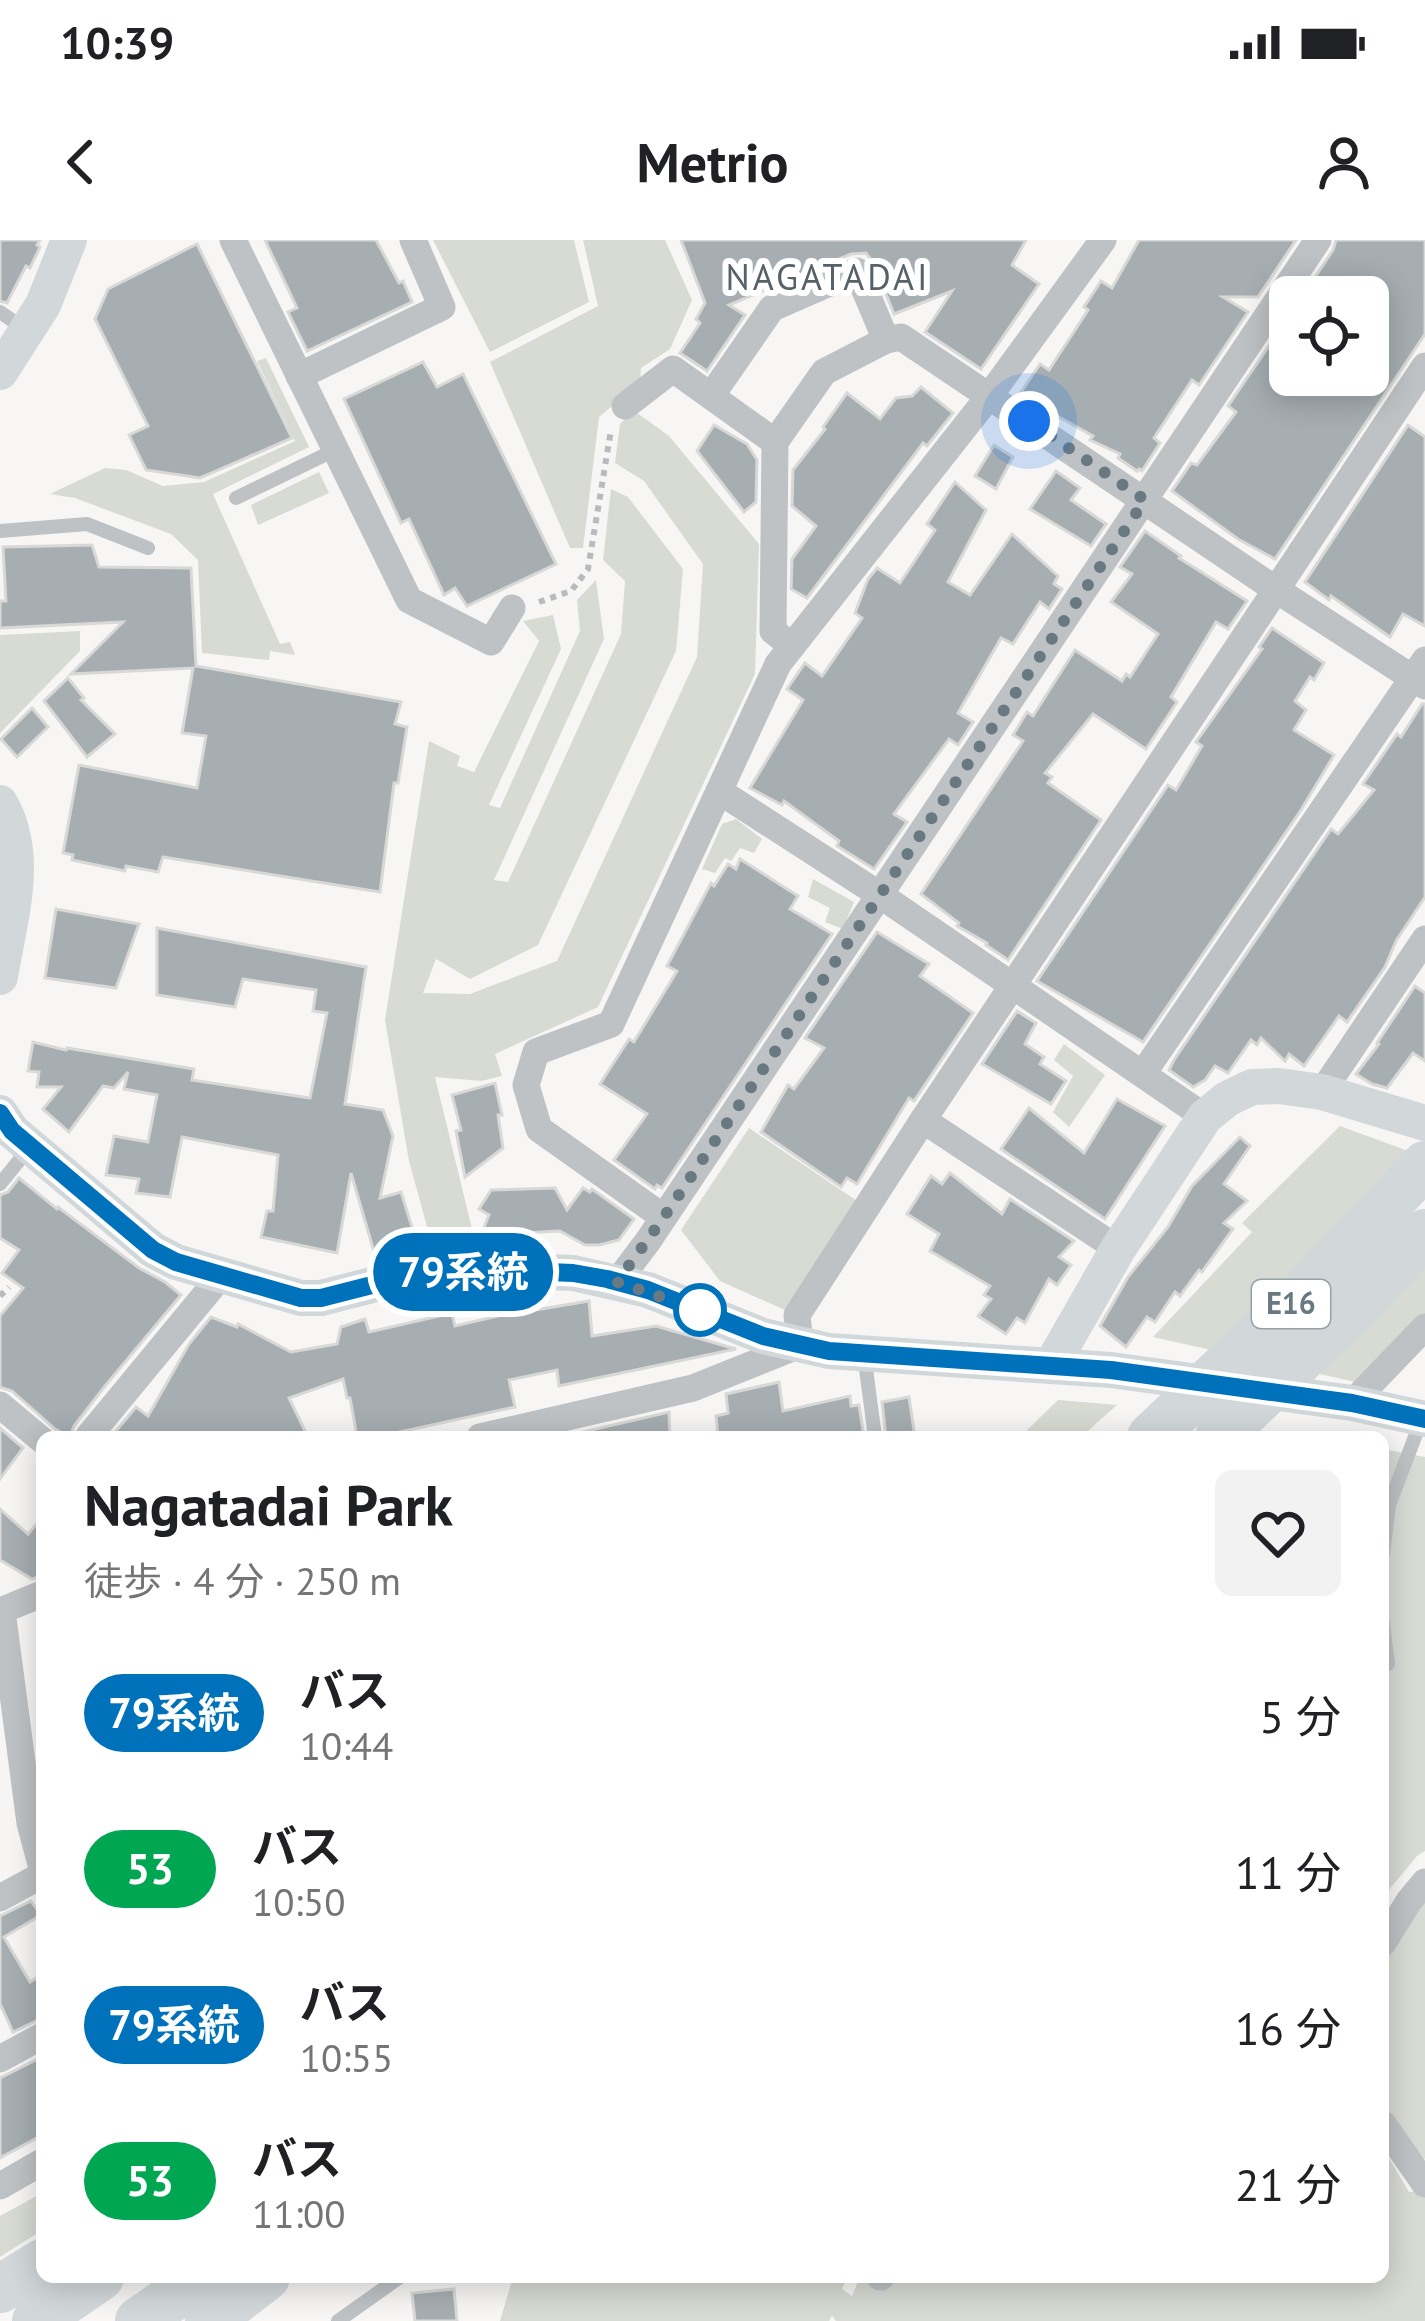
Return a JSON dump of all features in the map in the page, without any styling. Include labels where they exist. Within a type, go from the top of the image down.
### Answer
[{"type":"highway","name":"E16","points":[[1157,1431],[1306,1290],[1425,1165]]},
{"type":"highway","name":"E16","points":[[1225,1431],[1425,1233]]},
{"type":"highway","points":[[0,2289],[36,2267]]},
{"type":"highway","points":[[36,2321],[91,2283]]},
{"type":"highway","points":[[139,2321],[193,2283]]},
{"type":"highway","points":[[209,2321],[258,2283]]},
{"type":"street","points":[[0,372],[14,321],[44,305],[69,240]]},
{"type":"street","points":[[233,240],[409,600],[491,642],[512,608]]},
{"type":"street","points":[[299,376],[442,307],[413,240]]},
{"type":"street","points":[[664,1217],[539,1129],[526,1085],[536,1052],[611,1024],[778,664],[990,395],[1103,240]]},
{"type":"street","points":[[617,1282],[1318,240]]},
{"type":"street","points":[[711,396],[772,308],[856,271],[886,340]]},
{"type":"street","points":[[792,646],[773,631],[775,442],[824,372],[901,337],[1275,589],[1421,674],[1144,1072]]},
{"type":"street","points":[[800,1346],[797,1315],[1425,366]]},
{"type":"street","points":[[620,410],[673,369],[775,442]]},
{"type":"street","points":[[719,791],[1205,1117]]},
{"type":"street","points":[[0,803],[15,834],[19,864],[0,977]]},
{"type":"street","points":[[1322,1092],[1425,939]]},
{"type":"street","points":[[1051,1366],[1118,1249],[1205,1117],[1227,1099],[1252,1087],[1280,1086],[1322,1092],[1409,1118]]},
{"type":"street","points":[[0,1113],[12,1131],[153,1250],[176,1262],[301,1298],[321,1298],[411,1275],[573,1273],[648,1290],[800,1346],[1111,1370],[1352,1403],[1424,1419]]},
{"type":"street","points":[[923,1120],[1118,1249]]},
{"type":"street","points":[[93,1431],[221,1276]]},
{"type":"street","points":[[1352,1403],[1425,1327]]},
{"type":"street","points":[[506,1431],[693,1388],[800,1346]]},
{"type":"street","points":[[0,1405],[36,1435]]},
{"type":"street","points":[[36,1596],[4,1605],[34,1785],[30,1823],[36,1847]]},
{"type":"street","points":[[0,1898],[36,1875]]},
{"type":"street","points":[[1389,1933],[1425,1882]]},
{"type":"street","points":[[0,2059],[36,2039]]},
{"type":"street","points":[[1389,2132],[1425,2183]]},
{"type":"street","points":[[0,2186],[36,2165]]},
{"type":"lane","points":[[236,498],[335,450]]},
{"type":"lane","points":[[0,531],[87,524],[148,548]]},
{"type":"lane","points":[[0,1184],[30,1147]]},
{"type":"lane","points":[[864,1354],[874,1431]]},
{"type":"lane","points":[[1389,1505],[1424,1419]]},
{"type":"lane","points":[[338,2321],[392,2283]]},
{"type":"path","points":[[549,599],[571,591],[588,568],[620,410]]},
{"type":"path","points":[[0,1296],[9,1287]]},
{"type":"shaded area","points":[[433,240],[574,240],[589,302],[490,352]]},
{"type":"shaded area","points":[[583,240],[665,240],[692,300],[670,349],[641,368],[640,382],[599,417],[583,548],[570,548],[490,362],[598,306]]},
{"type":"shaded area","points":[[266,358],[309,447],[213,494],[280,644],[290,642],[295,655],[270,651],[269,660],[202,653],[198,560],[171,534],[75,498],[50,494],[105,468],[126,470],[163,486],[204,482],[295,441],[257,361]]},
{"type":"shaded area","points":[[633,410],[669,436],[759,544],[755,674],[598,1007],[495,1054],[502,1076],[481,1081],[435,1077],[474,1237],[431,1241],[409,1161],[385,1020],[429,741],[460,756],[457,766],[474,772],[539,641],[523,621],[553,615],[561,649],[489,805],[500,808],[580,631],[577,600],[596,580],[604,639],[494,880],[508,882],[621,634],[625,581],[603,560],[611,489],[628,497],[683,569],[676,651],[538,945],[470,979],[436,959],[423,993],[470,994],[557,961],[697,657],[703,564],[644,481],[615,463],[620,424]]},
{"type":"shaded area","points":[[319,472],[329,493],[258,525],[251,505]]},
{"type":"shaded area","points":[[80,631],[80,651],[0,733],[0,635]]},
{"type":"shaded area","points":[[736,819],[762,839],[754,853],[740,848],[715,873],[702,869],[722,824]]},
{"type":"shaded area","points":[[813,879],[854,902],[843,929],[825,922],[830,908],[808,897]]},
{"type":"shaded area","points":[[1064,1044],[1105,1075],[1069,1127],[1053,1112],[1073,1076],[1054,1060]]},
{"type":"shaded area","points":[[1340,1126],[1411,1152],[1269,1309],[1425,1261],[1425,1315],[1360,1383],[1153,1337],[1252,1232],[1242,1223]]},
{"type":"shaded area","points":[[749,1128],[860,1203],[785,1310],[720,1281],[681,1230]]},
{"type":"shaded area","points":[[1058,1400],[1117,1405],[1088,1431],[1026,1431]]},
{"type":"shaded area","points":[[1389,1450],[1425,1457],[1425,1851],[1389,1890]]},
{"type":"shaded area","points":[[1425,1894],[1425,2159],[1389,2126],[1390,1952]]},
{"type":"shaded area","points":[[1389,2158],[1409,2192],[1425,2190],[1425,2321],[836,2321],[832,2316],[829,2321],[500,2321],[511,2283],[844,2283],[842,2289],[852,2296],[857,2283],[1389,2283]]},
{"type":"shaded area","points":[[36,2196],[36,2234],[0,2257],[0,2216]]},
{"type":"building","points":[[0,240],[40,240],[30,268],[26,266],[7,303],[0,301]]},
{"type":"building","points":[[265,240],[376,240],[412,302],[307,351],[288,312],[297,308]]},
{"type":"building","points":[[681,240],[1026,240],[1012,265],[1039,284],[981,369],[925,332],[952,291],[894,314],[874,264],[866,253],[851,254],[729,305],[745,315],[707,371],[680,353],[700,323],[696,319],[705,303]]},
{"type":"building","points":[[1139,240],[1296,240],[1258,297],[1223,297],[1248,312],[1199,385],[1192,380],[1154,438],[1160,443],[1142,471],[1090,440],[1093,436],[1019,395],[1040,364],[1049,370],[1101,281],[1112,288]]},
{"type":"building","points":[[1336,240],[1425,240],[1425,334],[1389,388],[1389,276],[1316,276]]},
{"type":"building","points":[[197,244],[292,438],[200,478],[146,470],[129,435],[148,426],[95,319],[108,289]]},
{"type":"building","points":[[1269,346],[1269,396],[1384,396],[1275,559],[1238,539],[1172,491],[1236,412],[1228,406]]},
{"type":"building","points":[[423,362],[437,387],[463,374],[556,564],[467,606],[455,588],[444,595],[409,519],[401,523],[344,399]]},
{"type":"building","points":[[921,387],[953,413],[927,446],[923,443],[807,598],[791,589],[792,559],[816,526],[792,506],[793,470],[847,393],[880,419],[896,398],[912,396]]},
{"type":"building","points":[[714,425],[747,444],[757,460],[756,502],[744,512],[697,451]]},
{"type":"building","points":[[1408,425],[1425,437],[1425,626],[1403,614],[1390,637],[1305,582]]},
{"type":"building","points":[[994,445],[1013,457],[996,489],[975,476]]},
{"type":"building","points":[[1056,471],[1080,488],[1071,500],[1106,524],[1091,546],[1030,509]]},
{"type":"building","points":[[955,482],[986,510],[948,582],[970,595],[1012,534],[1058,576],[1054,584],[1062,589],[1049,609],[1040,602],[1013,644],[1001,638],[958,713],[973,722],[958,745],[949,739],[894,814],[907,822],[874,869],[837,846],[839,841],[784,801],[782,805],[750,788],[803,700],[787,689],[805,663],[822,676],[862,618],[855,613],[877,568],[900,583],[935,530],[927,524]]},
{"type":"building","points":[[1145,531],[1247,601],[1228,629],[1216,622],[1171,697],[1177,702],[1146,749],[1093,714],[1045,773],[1052,777],[1048,783],[1101,820],[1008,960],[957,926],[921,894],[1023,741],[1013,735],[1027,712],[1033,716],[1075,650],[1122,681],[1126,674],[1130,677],[1158,634],[1111,602],[1132,574],[1120,567]]},
{"type":"building","points":[[92,545],[99,567],[191,568],[196,666],[401,702],[395,724],[407,727],[398,783],[394,783],[380,892],[163,857],[158,872],[126,866],[125,871],[72,860],[73,855],[63,853],[79,765],[197,788],[206,736],[182,733],[193,668],[71,674],[123,622],[0,628],[0,601],[6,601],[3,547]]},
{"type":"building","points":[[1272,628],[1324,663],[1295,701],[1306,710],[1294,730],[1334,755],[1143,1042],[1037,981],[1168,785],[1176,790],[1202,746],[1196,742]]},
{"type":"building","points":[[68,678],[84,698],[81,700],[115,734],[87,757],[44,701]]},
{"type":"building","points":[[1422,704],[1425,897],[1385,967],[1347,1022],[1339,1016],[1304,1066],[1289,1054],[1285,1061],[1261,1038],[1257,1045],[1251,1040],[1228,1073],[1215,1066],[1193,1087],[1169,1070],[1174,1060],[1331,829],[1338,834],[1374,790],[1363,784]]},
{"type":"building","points":[[32,708],[48,727],[17,757],[1,739]]},
{"type":"building","points":[[740,859],[798,896],[790,909],[832,934],[662,1188],[657,1185],[655,1189],[614,1160],[647,1114],[600,1084],[629,1039],[634,1042],[677,971],[667,966],[711,883],[714,886],[728,864],[736,869]]},
{"type":"building","points":[[56,909],[139,924],[116,988],[45,978]]},
{"type":"building","points":[[157,928],[366,967],[345,1104],[383,1110],[393,1136],[380,1198],[401,1192],[418,1246],[375,1255],[351,1173],[337,1253],[261,1237],[267,1211],[273,1211],[278,1155],[182,1137],[170,1197],[136,1193],[139,1179],[106,1175],[114,1136],[148,1142],[157,1095],[124,1089],[128,1072],[114,1088],[103,1086],[69,1132],[43,1109],[61,1087],[37,1087],[39,1072],[28,1071],[33,1042],[194,1069],[192,1080],[310,1098],[327,1013],[313,1011],[316,990],[243,979],[235,1007],[157,995]]},
{"type":"building","points":[[877,932],[929,964],[920,976],[973,1013],[914,1101],[909,1098],[857,1184],[847,1178],[841,1187],[761,1132],[788,1085],[794,1089],[824,1048],[805,1038]]},
{"type":"building","points":[[1415,986],[1425,993],[1425,1061],[1413,1053],[1387,1088],[1372,1084],[1356,1074]]},
{"type":"building","points":[[1017,1011],[1036,1023],[1025,1044],[1044,1057],[1040,1064],[1066,1081],[1051,1104],[982,1064]]},
{"type":"building","points":[[495,1083],[503,1148],[465,1177],[452,1095]]},
{"type":"building","points":[[1117,1099],[1165,1126],[1105,1219],[1001,1149],[1029,1108],[1084,1153]]},
{"type":"building","points":[[1240,1137],[1250,1146],[1224,1184],[1247,1201],[1224,1223],[1233,1229],[1202,1272],[1180,1296],[1175,1292],[1155,1322],[1147,1317],[1126,1347],[1100,1326],[1192,1186]]},
{"type":"building","points":[[950,1173],[1002,1214],[1010,1199],[1074,1241],[1059,1257],[1071,1265],[1057,1285],[1049,1279],[1025,1323],[1017,1318],[1006,1334],[978,1316],[991,1299],[984,1295],[990,1286],[930,1251],[939,1234],[907,1214],[931,1176],[942,1184]]},
{"type":"building","points":[[19,1178],[181,1295],[72,1431],[55,1429],[12,1391],[0,1387],[0,1316],[23,1288],[2,1273],[19,1250],[0,1238],[0,1195]]},
{"type":"building","points":[[555,1188],[567,1210],[583,1188],[592,1189],[634,1219],[619,1240],[599,1245],[585,1245],[560,1231],[481,1235],[489,1215],[479,1209],[491,1190]]},
{"type":"building","points":[[589,1301],[592,1336],[656,1326],[736,1349],[559,1386],[557,1370],[509,1380],[515,1407],[405,1431],[356,1431],[343,1379],[289,1398],[305,1431],[116,1431],[136,1407],[148,1416],[189,1344],[211,1317],[238,1324],[291,1352],[337,1344],[341,1327],[365,1319],[369,1332],[452,1313],[455,1326]]},
{"type":"building","points":[[779,1382],[783,1411],[850,1396],[851,1406],[859,1405],[863,1431],[717,1431],[716,1416],[728,1413],[726,1394]]},
{"type":"building","points":[[909,1397],[914,1431],[885,1431],[882,1402]]},
{"type":"building","points":[[669,1412],[670,1431],[587,1431]]},
{"type":"building","points":[[0,1428],[23,1448],[0,1479]]},
{"type":"building","points":[[0,1509],[28,1534],[36,1524],[36,1578],[0,1560]]},
{"type":"building","points":[[31,1901],[36,1908],[36,1918],[4,1937],[30,1982],[36,1978],[36,2021],[13,2032],[0,2004],[0,1916]]},
{"type":"building","points":[[36,2060],[36,2138],[0,2158],[0,2078]]},
{"type":"building","points":[[454,2289],[457,2321],[415,2321],[412,2293]]},
{"type":"bus line","name":"79系統","points":[[0,1113],[12,1131],[153,1250],[176,1262],[301,1298],[321,1298],[411,1275],[573,1273],[648,1290],[763,1336],[829,1351],[1111,1370],[1352,1403],[1425,1419]]},
{"type":"district","name":"NAGATADAI","points":[[828,277]]},
{"type":"route","points":[[700,1310],[617,1282],[1145,500],[1029,421]]}]
